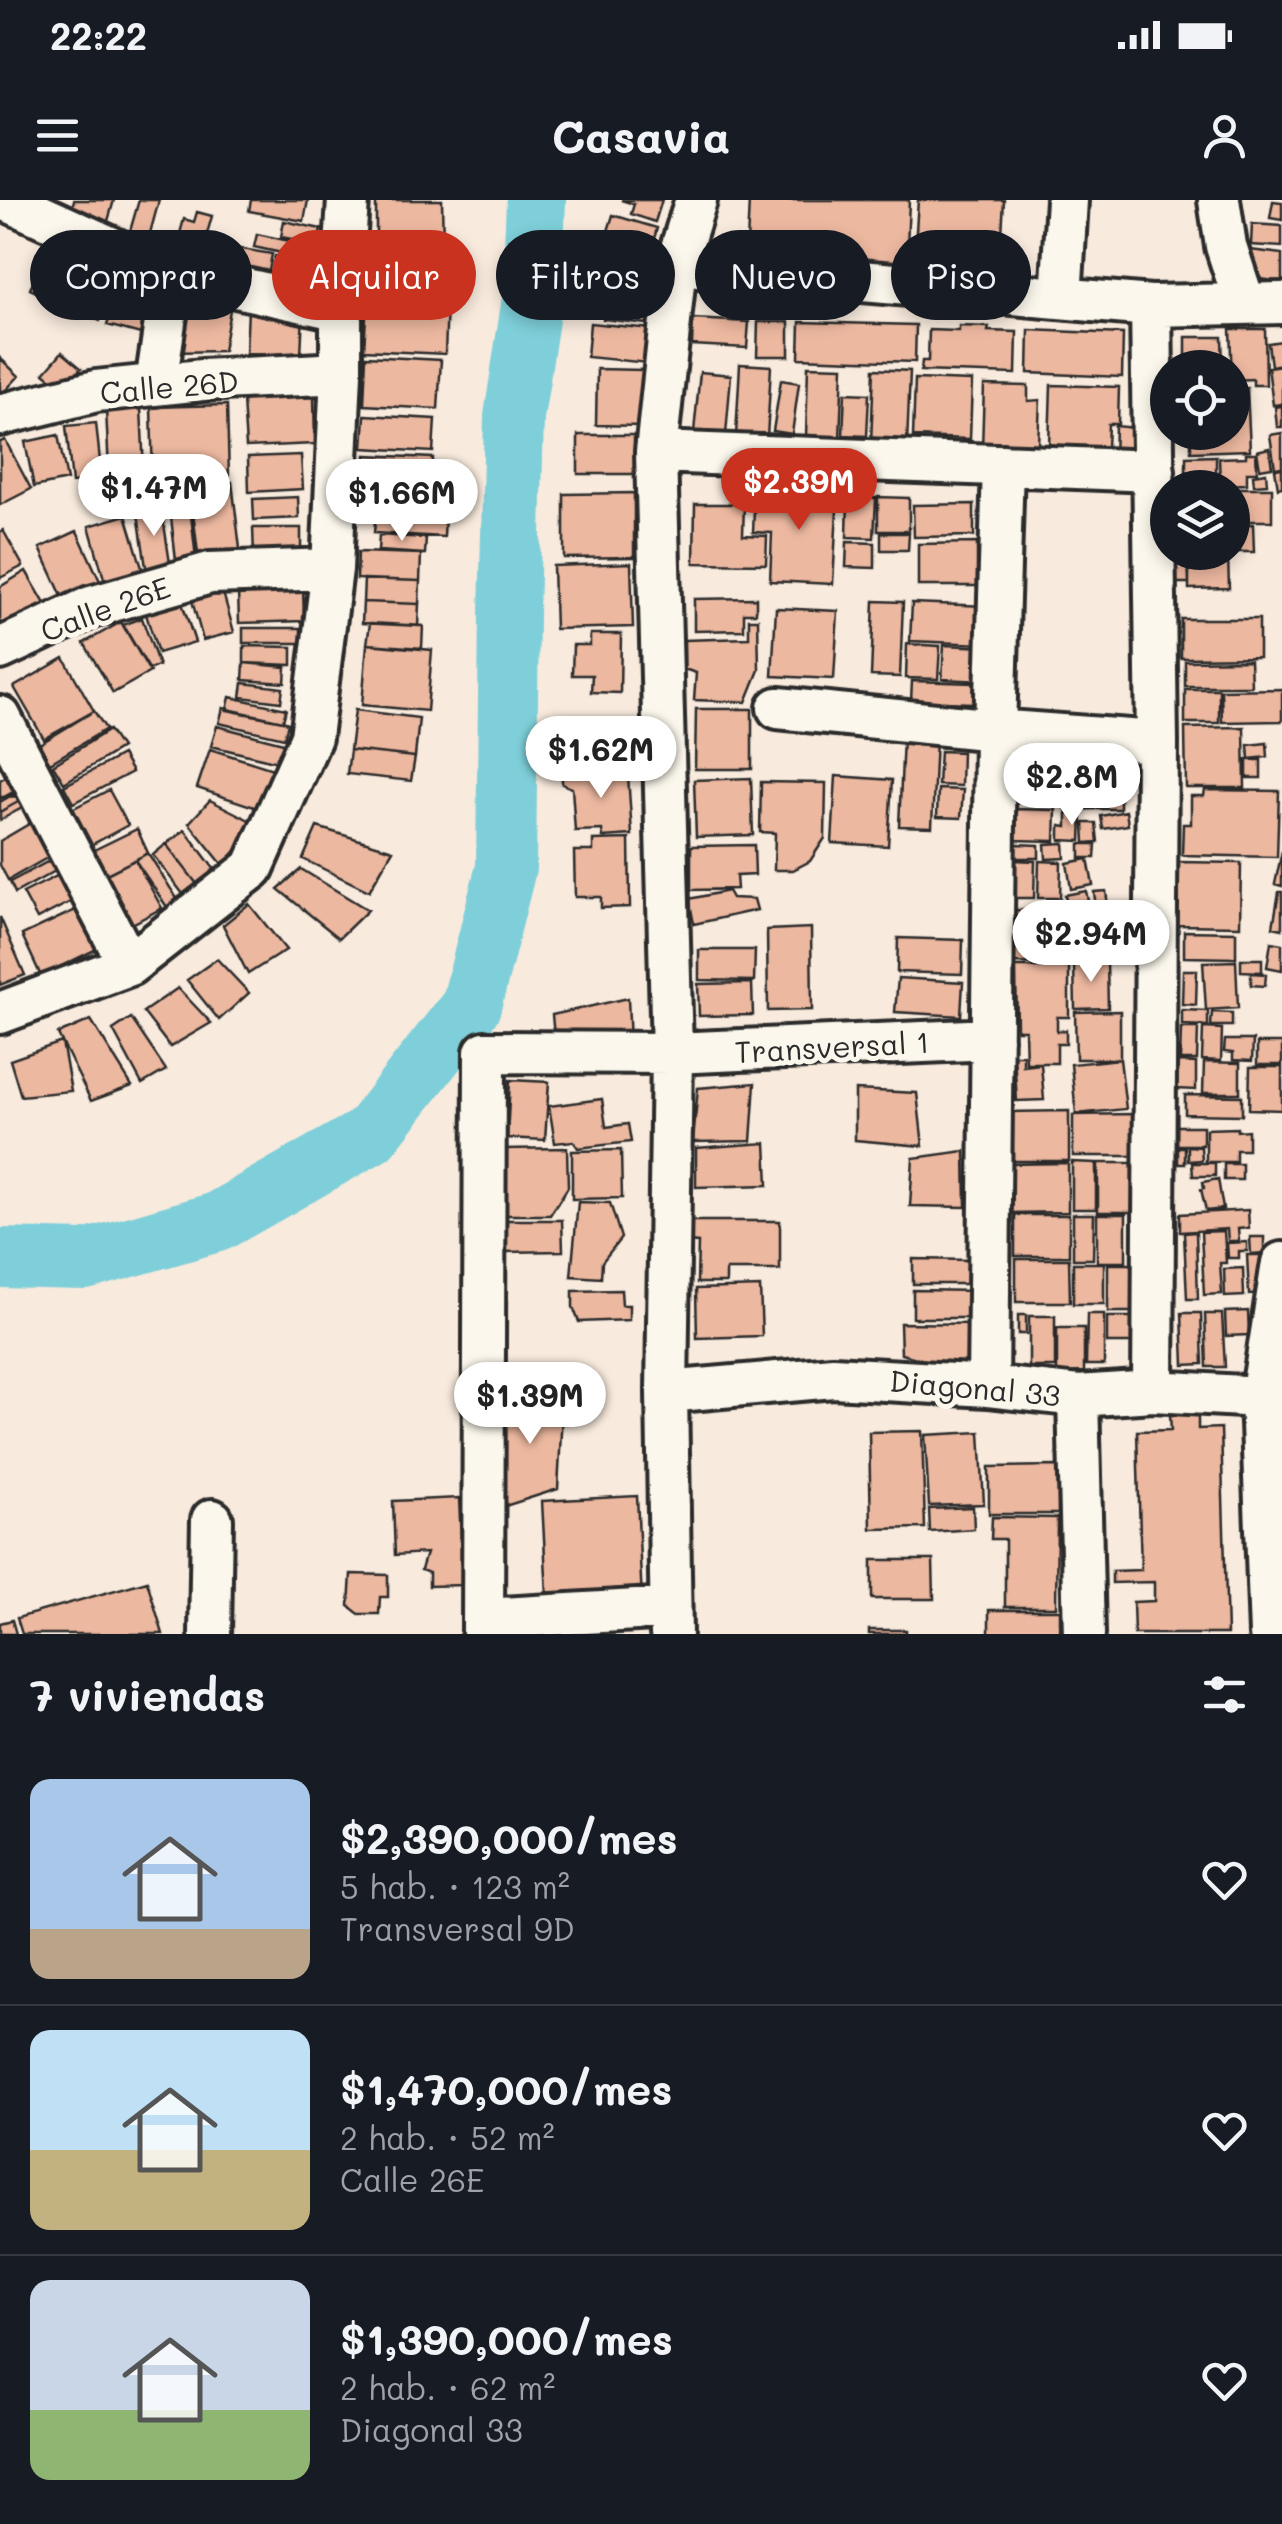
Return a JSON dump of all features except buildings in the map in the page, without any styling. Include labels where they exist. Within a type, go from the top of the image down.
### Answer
[{"type":"street","points":[[6,200],[70,230]]},
{"type":"street","points":[[346,230],[348,200]]},
{"type":"street","points":[[483,1627],[670,1621],[667,1392],[672,1054],[656,452],[676,266],[696,200]]},
{"type":"street","points":[[1061,298],[1066,200]]},
{"type":"street","points":[[1219,200],[1226,246],[1264,304]]},
{"type":"street","points":[[676,266],[1151,306],[1264,304]]},
{"type":"street","points":[[1151,306],[1154,470]]},
{"type":"street","points":[[156,385],[165,320]]},
{"type":"street","points":[[0,1013],[128,965],[253,868],[311,737],[332,569],[340,320]]},
{"type":"street","name":"Calle 26D","points":[[0,415],[96,391],[202,380],[340,374]]},
{"type":"street","points":[[656,452],[1150,471]]},
{"type":"street","points":[[988,1386],[995,730],[1003,465]]},
{"type":"street","name":"Calle 26E","points":[[0,649],[91,607],[210,572],[332,569]]},
{"type":"street","points":[[1153,1391],[1155,570]]},
{"type":"street","points":[[778,708],[1156,742]]},
{"type":"street","points":[[0,716],[128,965]]},
{"type":"street","name":"Transversal 1","points":[[483,1627],[485,1052],[672,1054],[992,1039]]},
{"type":"street","points":[[1276,1633],[1272,1400],[1282,1263]]},
{"type":"street","name":"Diagonal 33","points":[[667,1392],[833,1377],[988,1386],[1078,1396],[1153,1391],[1272,1400]]},
{"type":"street","points":[[1078,1396],[1084,1634]]},
{"type":"street","points":[[210,1634],[212,1520]]},
{"type":"waterway","points":[[0,1258],[85,1260],[217,1222],[370,1135],[471,1006],[506,868],[514,417],[532,299],[536,200]]}]
